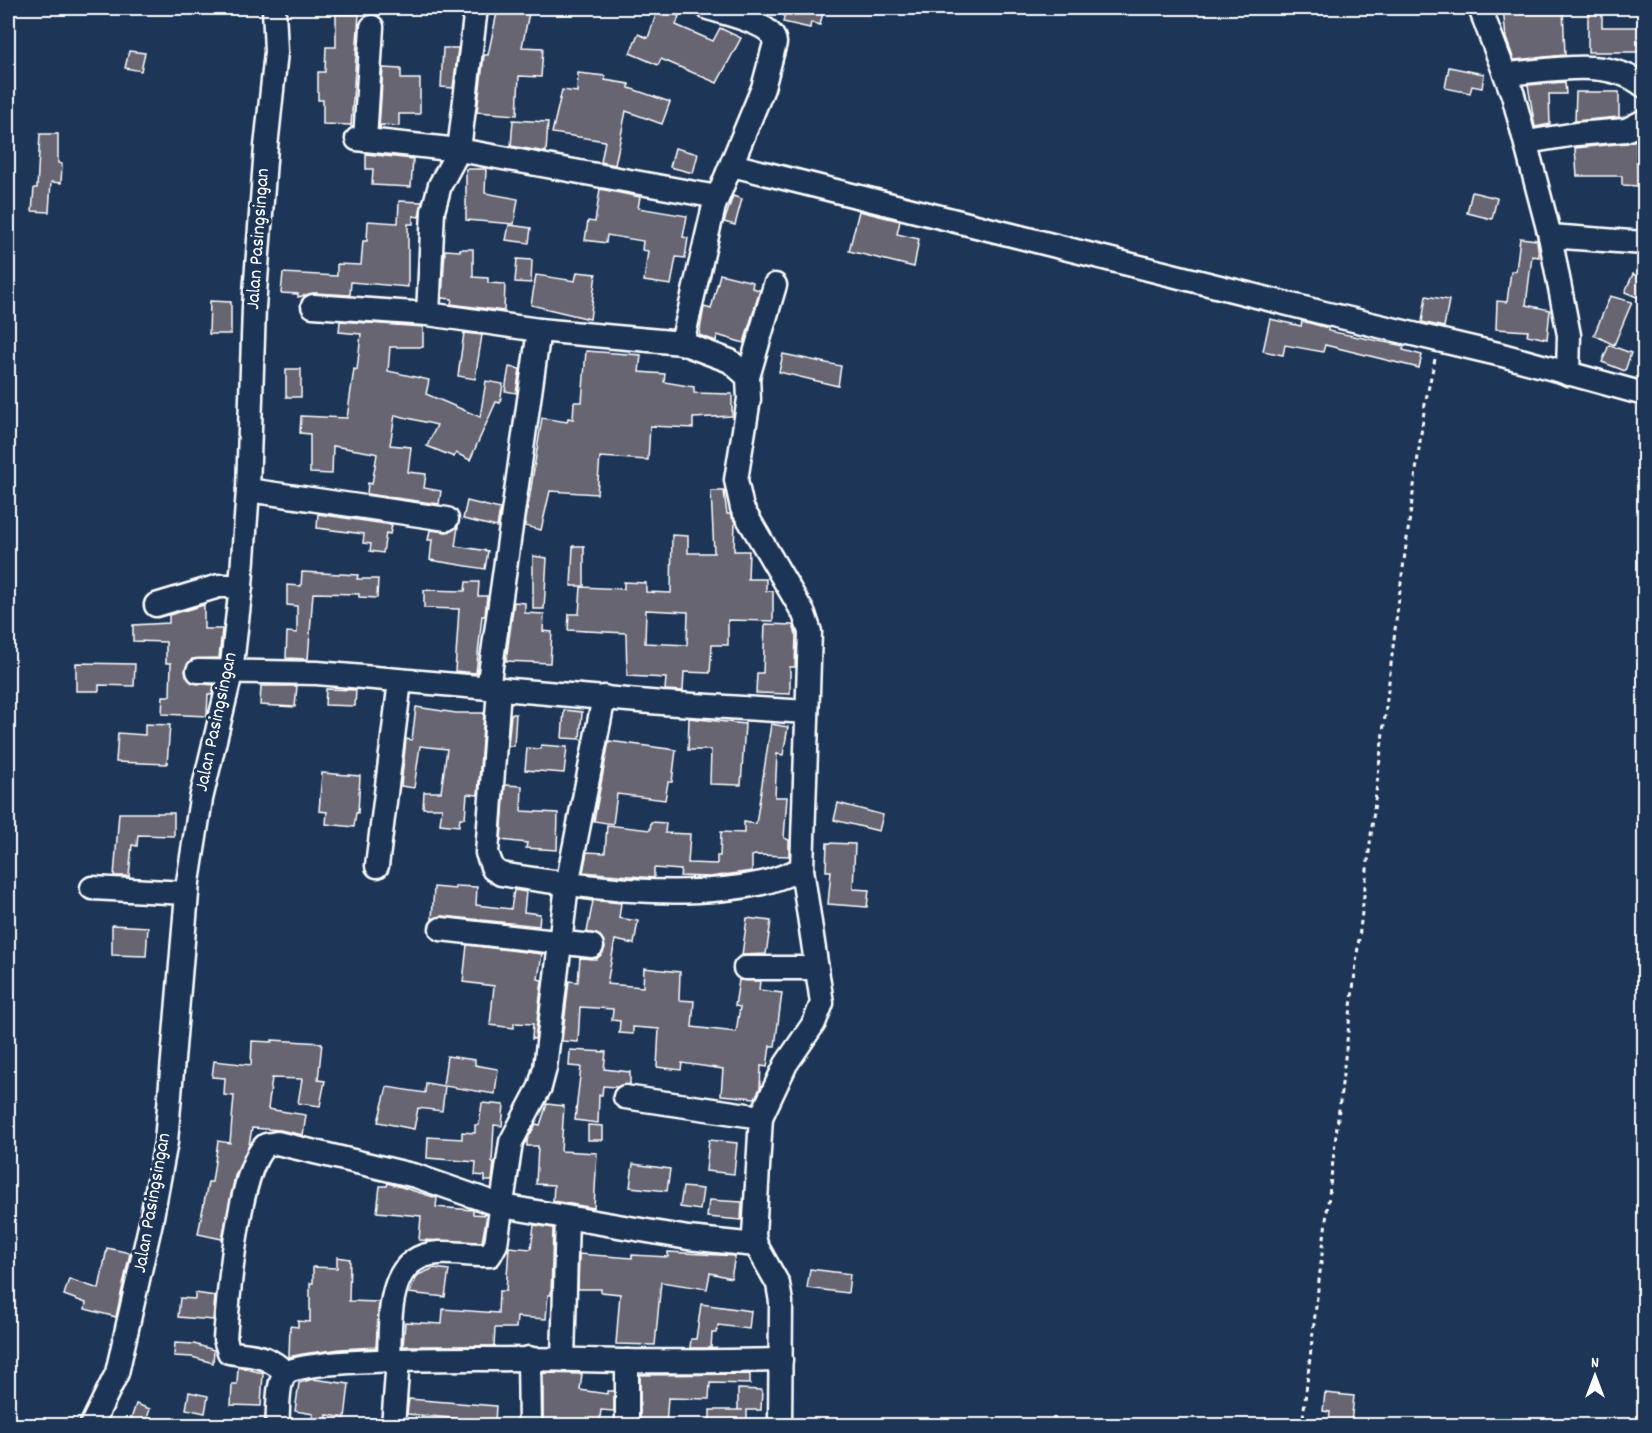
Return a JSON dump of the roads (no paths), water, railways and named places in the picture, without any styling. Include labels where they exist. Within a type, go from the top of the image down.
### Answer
[{"type":"street","name":"Jalan Pasingsingan","points":[[91,1425],[107,1399],[120,1365],[166,1142],[186,893],[201,799],[246,672],[241,586],[254,490],[254,307],[276,52],[274,8]]},
{"type":"street","points":[[428,314],[436,196],[459,150],[476,8]]},
{"type":"street","points":[[682,343],[717,197],[763,88],[774,52],[775,36],[767,28],[708,8]]},
{"type":"street","points":[[1480,8],[1506,74],[1527,142],[1550,236],[1569,335],[1568,375]]},
{"type":"street","points":[[372,27],[361,140],[459,150],[717,197]]},
{"type":"street","points":[[1506,74],[1599,69],[1627,75],[1644,86]]},
{"type":"street","points":[[1527,142],[1576,134],[1626,130],[1644,122]]},
{"type":"street","points":[[732,165],[1439,340],[1644,394]]},
{"type":"street","points":[[1550,236],[1644,243]]},
{"type":"street","points":[[775,285],[748,377],[749,399],[736,480],[742,508],[807,623],[811,658],[802,869],[822,1003],[819,1014],[786,1065],[761,1117],[753,1223],[756,1245],[778,1284],[781,1302],[780,1425]]},
{"type":"street","points":[[313,306],[428,314],[539,330],[682,343],[730,361],[748,377]]},
{"type":"street","points":[[539,330],[494,689],[487,853],[489,862],[493,869],[501,874],[567,885],[664,890],[723,888],[763,883],[802,869]]},
{"type":"street","points":[[254,490],[447,519]]},
{"type":"street","points":[[156,605],[219,586],[241,586]]},
{"type":"street","points":[[198,671],[317,674],[807,712]]},
{"type":"street","points":[[377,866],[400,681]]},
{"type":"street","points":[[393,1425],[392,1299],[402,1271],[425,1255],[439,1253],[490,1255],[496,1244],[511,1142],[540,1087],[545,1068],[567,885],[604,697]]},
{"type":"street","points":[[92,888],[186,893]]},
{"type":"street","points":[[441,929],[592,945]]},
{"type":"street","points":[[745,968],[817,968]]},
{"type":"street","points":[[625,1097],[761,1117]]},
{"type":"street","points":[[286,1373],[274,1361],[262,1356],[229,1352],[225,1339],[244,1192],[256,1158],[266,1144],[277,1143],[396,1171],[502,1206],[688,1238],[756,1245]]},
{"type":"street","points":[[563,1359],[567,1218]]},
{"type":"street","points":[[277,1425],[281,1380],[286,1373],[301,1366],[393,1360],[529,1358],[627,1361],[781,1360]]},
{"type":"street","points":[[529,1358],[530,1425]]},
{"type":"street","points":[[627,1361],[627,1425]]}]
